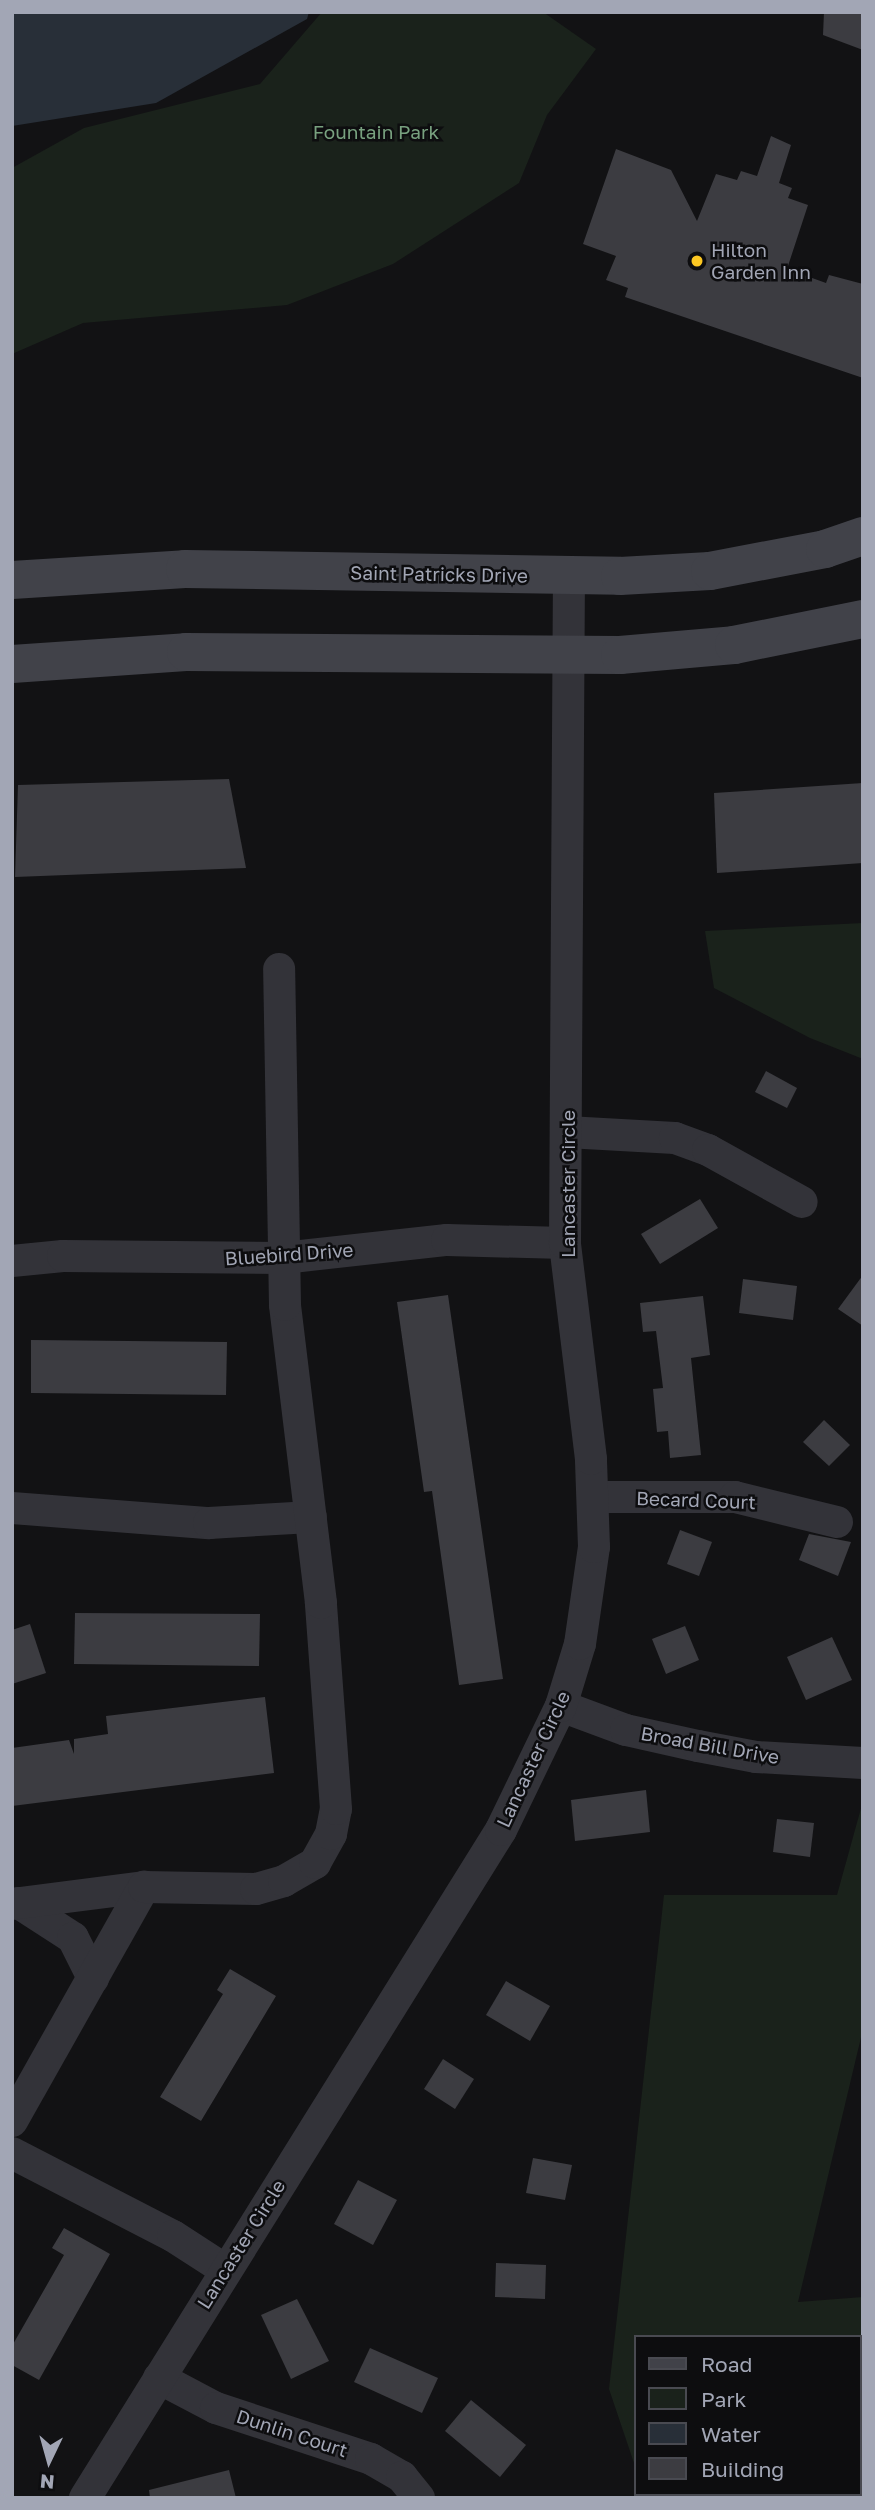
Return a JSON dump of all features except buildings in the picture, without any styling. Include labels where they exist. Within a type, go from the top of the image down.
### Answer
[{"type":"main road","name":"Saint Patricks Drive","points":[[12,580],[185,569],[569,576],[710,571],[825,549],[863,536]]},
{"type":"main road","points":[[12,664],[186,652],[567,655],[665,653],[734,645],[863,619]]},
{"type":"street","name":"Lancaster Circle","points":[[85,2498],[225,2269],[501,1830],[561,1706],[590,1592],[593,1497],[565,1243],[569,576]]},
{"type":"street","points":[[15,1903],[144,1887],[256,1889],[303,1872],[325,1851],[336,1809],[311,1517],[283,1258],[279,969]]},
{"type":"street","points":[[567,1132],[674,1138],[708,1150],[802,1202]]},
{"type":"street","name":"Bluebird Drive","points":[[12,1261],[63,1256],[283,1258],[447,1240],[537,1239],[565,1243]]},
{"type":"street","name":"Becard Court","points":[[593,1497],[736,1497],[837,1522]]},
{"type":"street","points":[[12,1508],[218,1523],[311,1517]]},
{"type":"street","name":"Broad Bill Drive","points":[[561,1706],[626,1730],[756,1757],[863,1763]]},
{"type":"street","points":[[12,2121],[144,1887]]},
{"type":"street","points":[[15,1903],[73,1938],[93,1978]]},
{"type":"street","points":[[12,2153],[173,2236],[225,2269]]},
{"type":"street","name":"Dunlin Court","points":[[159,2378],[216,2408],[371,2459],[402,2477],[419,2498]]},
{"type":"green space","name":"Fountain Park","points":[[322,12],[543,12],[596,49],[547,115],[519,183],[393,264],[287,305],[83,323],[12,354],[12,168],[84,128],[260,84]]},
{"type":"green space","points":[[863,923],[863,1059],[810,1038],[714,988],[705,931]]},
{"type":"green space","points":[[863,1801],[863,2029],[798,2302],[863,2297],[863,2498],[646,2498],[861,2496],[861,2335],[634,2335],[634,2463],[609,2389],[664,1895],[837,1895]]},
{"type":"water","points":[[12,12],[309,12],[307,19],[156,103],[12,126]]},
{"type":"place","name":"Hilton Garden Inn","points":[[697,261]]}]
